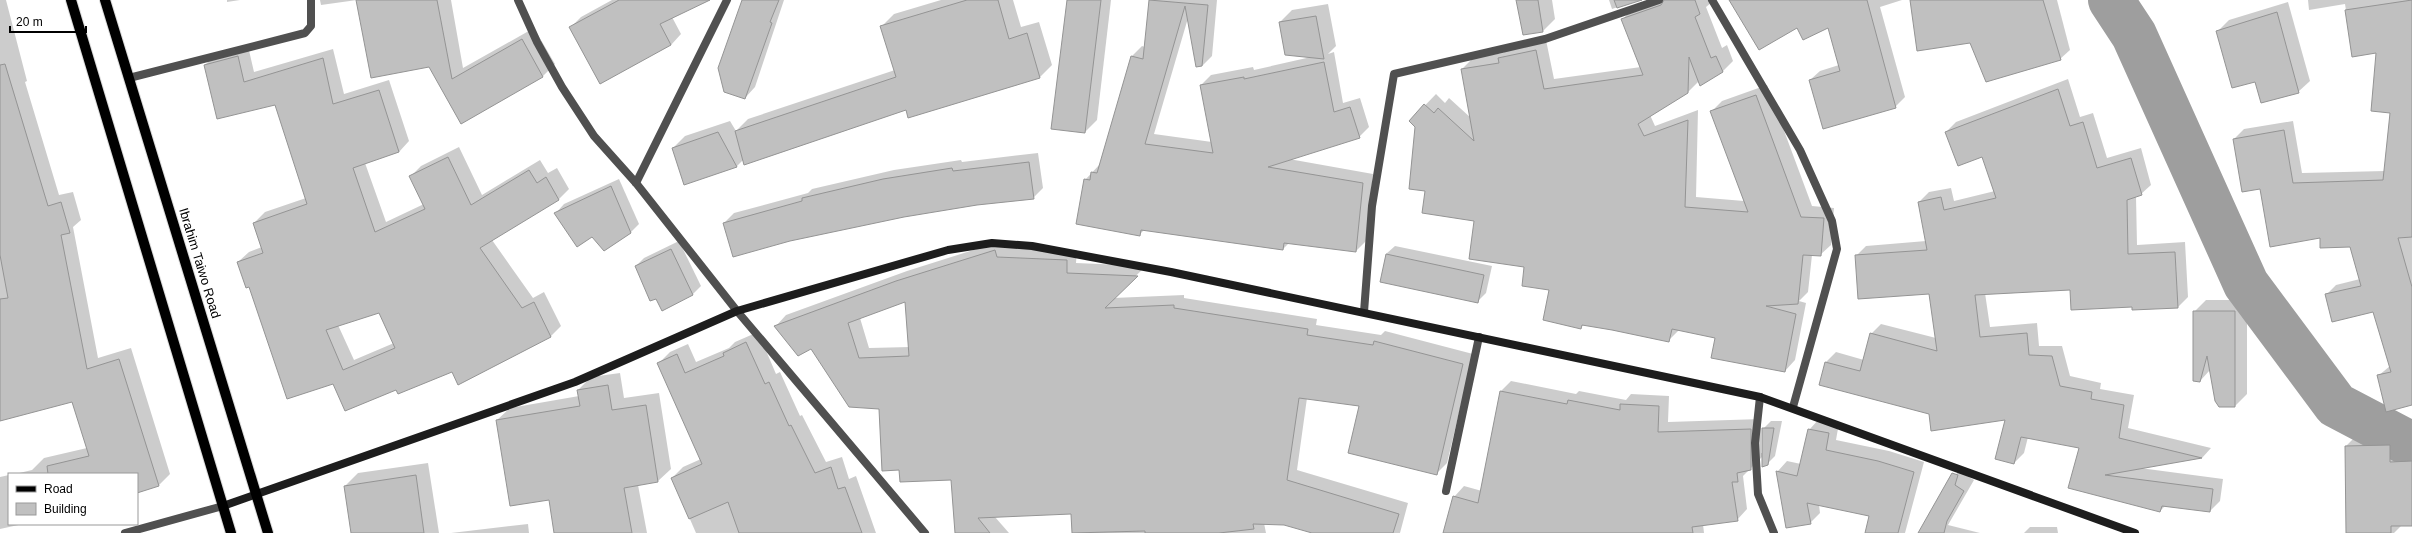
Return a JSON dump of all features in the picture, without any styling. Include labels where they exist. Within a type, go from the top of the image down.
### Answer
[{"type":"main road","points":[[71,0],[230,533]]},
{"type":"main road","name":"Ibrahim Taiwo Road","points":[[105,0],[258,494],[268,533]]},
{"type":"street","points":[[129,78],[305,33],[311,26],[311,0]]},
{"type":"street","points":[[518,0],[537,42],[562,87],[594,136],[636,183],[737,311],[925,533]]},
{"type":"street","points":[[636,183],[728,0]]},
{"type":"street","points":[[1364,312],[1372,206],[1394,74],[1545,39],[1659,0]]},
{"type":"street","points":[[1712,0],[1800,150],[1832,221],[1837,249],[1793,407]]},
{"type":"street","points":[[125,533],[223,506],[575,382],[737,311],[948,250],[992,242],[1032,246],[1132,265],[1364,312],[1760,397],[1793,407],[2135,533]]},
{"type":"street","points":[[1446,491],[1480,337]]},
{"type":"street","points":[[1760,397],[1755,442],[1758,494],[1774,533]]},
{"type":"building","points":[[356,0],[437,0],[452,79],[522,39],[543,77],[461,124],[429,67],[371,78]]},
{"type":"building","points":[[619,0],[710,0],[660,24],[671,45],[600,84],[569,27]]},
{"type":"building","points":[[742,0],[779,0],[770,22],[772,23],[745,99],[724,92],[718,68]]},
{"type":"building","points":[[967,0],[998,0],[1009,39],[1027,33],[1040,78],[908,118],[906,110],[744,165],[735,131],[896,77],[880,26]]},
{"type":"building","points":[[1067,0],[1101,0],[1085,133],[1051,129]]},
{"type":"building","points":[[1149,0],[1208,5],[1202,66],[1196,67],[1185,6],[1145,144],[1213,153],[1200,85],[1244,77],[1244,79],[1324,62],[1334,112],[1350,107],[1360,138],[1268,167],[1363,183],[1356,252],[1284,243],[1283,250],[1141,230],[1140,236],[1076,224],[1084,179],[1090,180],[1091,172],[1097,173],[1131,56],[1143,59]]},
{"type":"building","points":[[1516,0],[1538,0],[1543,32],[1523,35]]},
{"type":"building","points":[[1614,0],[1642,0],[1617,8]]},
{"type":"building","points":[[1664,0],[1695,0],[1700,14],[1695,17],[1711,58],[1716,56],[1723,72],[1700,86],[1689,57],[1688,93],[1638,124],[1644,136],[1688,120],[1685,207],[1748,212],[1710,111],[1756,95],[1801,217],[1824,218],[1821,256],[1803,255],[1798,304],[1766,306],[1796,314],[1785,372],[1711,358],[1715,338],[1672,329],[1669,342],[1582,325],[1581,329],[1543,320],[1549,290],[1522,286],[1524,267],[1469,259],[1474,221],[1422,213],[1425,191],[1409,189],[1415,127],[1409,121],[1424,104],[1434,113],[1438,108],[1474,141],[1461,69],[1499,63],[1498,58],[1536,50],[1544,89],[1643,75],[1621,19],[1661,5]]},
{"type":"building","points":[[1729,0],[1867,0],[1896,108],[1823,129],[1809,80],[1840,71],[1828,28],[1803,40],[1797,28],[1759,50]]},
{"type":"building","points":[[1910,0],[2043,0],[2061,60],[1986,82],[1970,43],[1917,51]]},
{"type":"building","points":[[2412,0],[2412,237],[2398,238],[2412,287],[2412,405],[2386,412],[2377,375],[2391,372],[2373,312],[2332,322],[2325,294],[2361,286],[2350,247],[2320,248],[2320,238],[2270,247],[2260,189],[2242,192],[2233,139],[2284,130],[2293,183],[2383,180],[2390,113],[2371,111],[2376,53],[2352,57],[2345,10]]},
{"type":"building","points":[[2277,12],[2299,93],[2261,103],[2255,82],[2232,88],[2216,31]]},
{"type":"building","points":[[1316,16],[1324,59],[1285,55],[1279,22]]},
{"type":"building","points":[[238,56],[244,82],[323,58],[333,104],[379,90],[399,152],[353,168],[375,232],[425,209],[409,176],[448,157],[471,205],[529,170],[537,183],[546,177],[559,200],[480,248],[522,308],[534,302],[551,337],[458,385],[452,372],[398,394],[396,390],[345,411],[333,384],[287,399],[249,287],[246,288],[237,262],[263,253],[253,223],[307,204],[275,105],[217,119],[204,65]],"holes":[[[379,313],[395,348],[343,370],[326,330]]]},
{"type":"building","points":[[5,64],[48,206],[61,202],[70,233],[61,235],[87,369],[119,359],[159,486],[138,493],[138,473],[48,473],[47,466],[89,456],[72,402],[0,421],[0,299],[8,298],[0,255],[0,65]]},
{"type":"building","points":[[2058,89],[2070,126],[2083,122],[2097,168],[2131,158],[2142,195],[2127,200],[2128,254],[2175,252],[2178,308],[2132,310],[2132,307],[2071,310],[2070,290],[1975,295],[1980,337],[2027,333],[2029,355],[2052,356],[2060,386],[2092,392],[2091,399],[2124,405],[2119,438],[2202,458],[2105,475],[2213,489],[2210,512],[2162,506],[2160,512],[2068,488],[2079,448],[2021,437],[2014,464],[1995,459],[2005,420],[1931,431],[1929,414],[1819,385],[1825,362],[1860,371],[1870,333],[1937,351],[1929,294],[1858,299],[1855,255],[1927,250],[1918,202],[1941,197],[1944,210],[1996,198],[1982,157],[1958,166],[1945,132]]},
{"type":"building","points":[[718,132],[737,167],[684,185],[672,148]]},
{"type":"building","points":[[1029,162],[1034,199],[977,205],[904,217],[790,241],[733,257],[723,223],[802,201],[802,198],[883,179],[952,168],[953,171]]},
{"type":"building","points":[[611,186],[631,233],[604,251],[592,237],[577,247],[554,213]]},
{"type":"building","points":[[671,249],[693,295],[662,311],[656,299],[650,301],[635,266]]},
{"type":"building","points":[[995,250],[997,257],[1067,260],[1067,273],[1138,276],[1105,308],[1174,305],[1174,308],[1308,329],[1307,335],[1373,345],[1374,341],[1463,364],[1437,475],[1348,453],[1359,406],[1299,398],[1287,480],[1399,514],[1393,533],[1312,533],[1284,525],[1253,524],[1254,529],[1219,533],[1145,533],[1145,531],[1072,533],[1071,514],[978,518],[990,533],[955,533],[951,480],[900,482],[899,470],[882,471],[879,409],[849,407],[811,349],[798,356],[774,326],[896,281]],"holes":[[[905,302],[909,356],[859,358],[848,323]]]},
{"type":"building","points":[[1386,254],[1484,275],[1478,303],[1380,282]]},
{"type":"building","points":[[2193,311],[2235,311],[2235,407],[2219,407],[2215,401],[2207,356],[2200,382],[2193,381]]},
{"type":"building","points":[[746,342],[765,384],[769,382],[789,426],[791,425],[815,473],[831,467],[838,489],[845,487],[862,533],[739,533],[728,502],[689,519],[671,478],[702,464],[657,363],[677,354],[685,373],[724,356],[723,353]]},
{"type":"building","points":[[608,385],[612,410],[646,405],[658,482],[624,488],[632,533],[554,533],[549,500],[510,506],[496,420],[580,406],[577,390]]},
{"type":"building","points":[[1500,391],[1567,404],[1568,400],[1620,410],[1620,404],[1659,406],[1658,432],[1751,429],[1751,470],[1737,473],[1738,482],[1732,482],[1738,521],[1692,527],[1693,533],[1443,533],[1453,496],[1478,503]]},
{"type":"building","points":[[1762,428],[1774,428],[1768,465],[1762,467]]},
{"type":"building","points":[[1808,429],[1829,433],[1826,450],[1878,461],[1914,472],[1898,533],[1865,533],[1869,516],[1807,503],[1811,524],[1786,528],[1776,471],[1797,476]]},
{"type":"building","points":[[2390,445],[2390,462],[2412,461],[2412,526],[2391,526],[2391,533],[2346,533],[2345,446]]},
{"type":"building","points":[[1952,473],[1958,475],[1955,485],[1964,491],[1947,521],[1944,533],[1918,533]]},
{"type":"building","points":[[416,475],[424,533],[351,533],[344,486]]},
{"type":"waterway","points":[[2111,0],[2134,35],[2246,284],[2336,405],[2412,445]]}]
